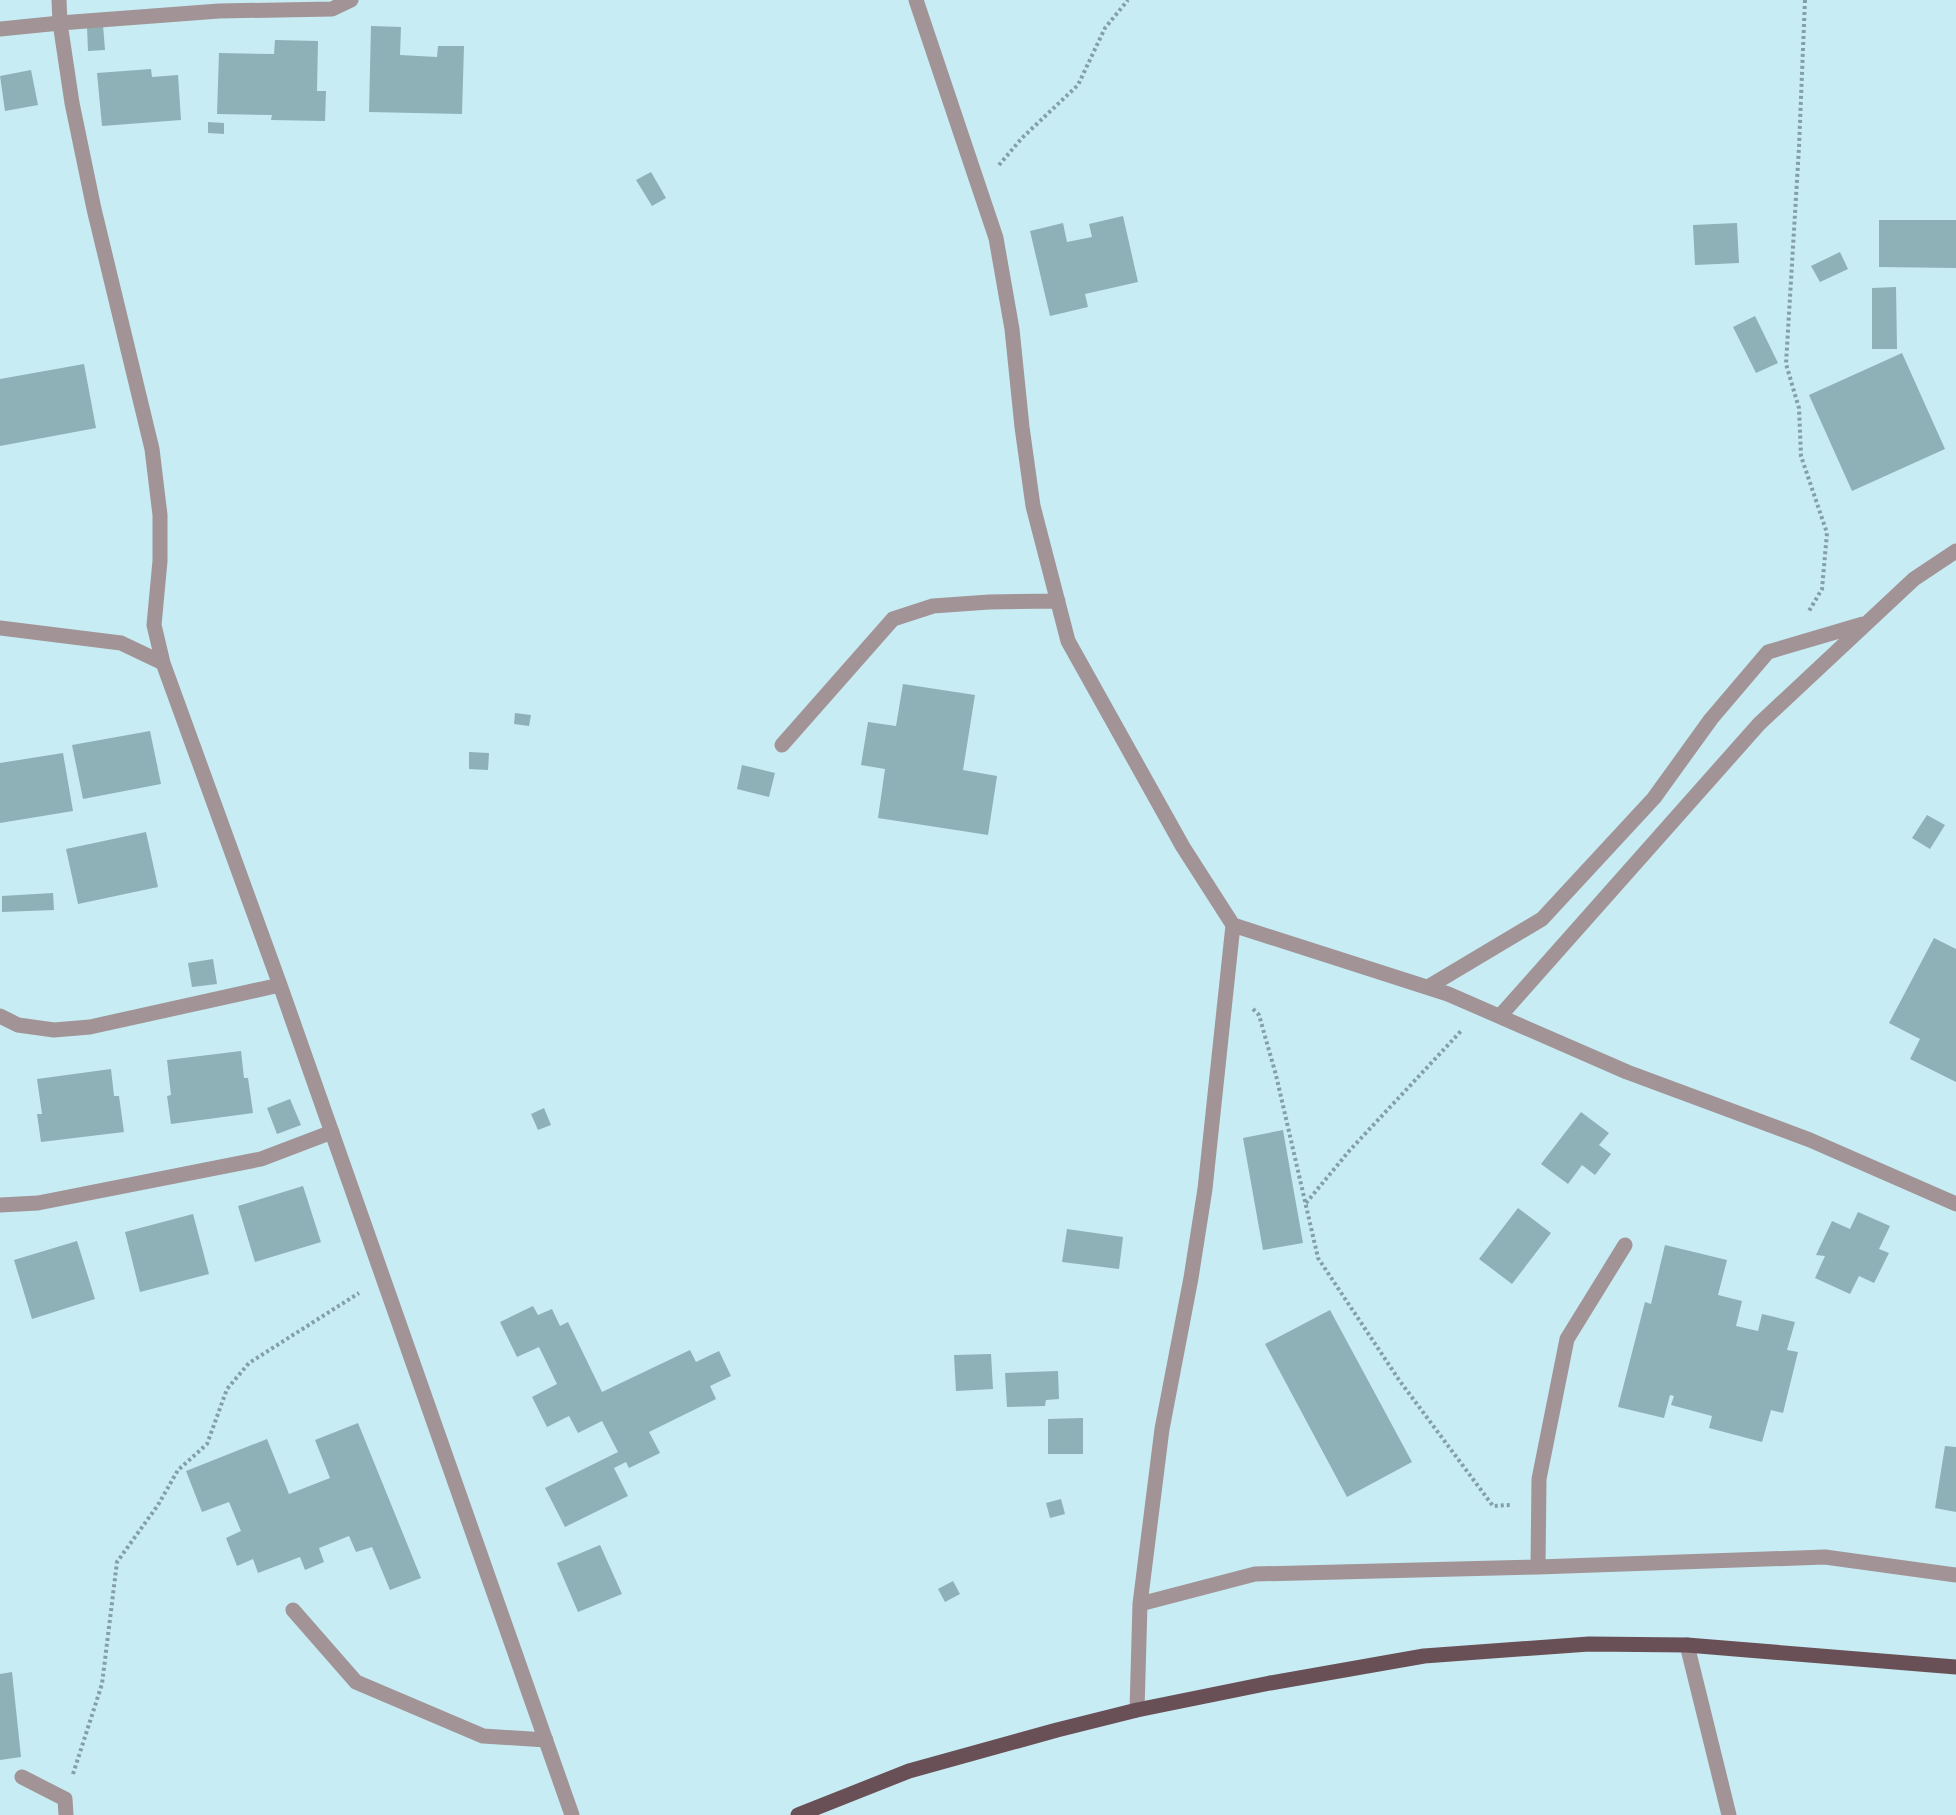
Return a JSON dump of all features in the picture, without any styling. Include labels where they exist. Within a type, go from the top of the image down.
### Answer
[{"type":"main road","points":[[798,1815],[909,1771],[1137,1710],[1270,1683],[1424,1656],[1589,1644],[1687,1645],[1956,1667]]},
{"type":"street","points":[[59,0],[60,23],[72,103],[94,209],[152,449],[160,515],[160,561],[154,625],[163,663],[280,985],[572,1815]]},
{"type":"street","points":[[0,29],[219,6],[332,9],[351,0]]},
{"type":"street","points":[[916,0],[996,238],[1012,329],[1033,506],[1068,641],[1183,847],[1233,925],[1205,1189],[1191,1278],[1162,1429],[1140,1604],[1137,1710]]},
{"type":"street","points":[[1500,1016],[1759,724],[1914,579],[1956,551]]},
{"type":"street","points":[[782,745],[893,619],[933,606],[1058,601]]},
{"type":"street","points":[[1428,987],[1542,919],[1654,798],[1711,719],[1768,652],[1867,623]]},
{"type":"street","points":[[0,628],[121,643],[163,663]]},
{"type":"street","points":[[1233,925],[1428,987],[1627,1072],[1810,1140],[1956,1204]]},
{"type":"street","points":[[0,1016],[18,1025],[54,1030],[90,1027],[280,985]]},
{"type":"street","points":[[0,1205],[38,1203],[261,1159],[332,1132]]},
{"type":"street","points":[[1538,1567],[1539,1479],[1567,1339],[1624,1245]]},
{"type":"street","points":[[1140,1604],[1255,1574],[1825,1557],[1956,1575]]},
{"type":"street","points":[[293,1610],[356,1682],[483,1736],[546,1740]]},
{"type":"street","points":[[1687,1645],[1729,1815]]},
{"type":"street","points":[[21,1777],[64,1799],[66,1815]]},
{"type":"path","points":[[980,189],[1022,138],[1078,85],[1105,27],[1128,0]]},
{"type":"path","points":[[1788,645],[1822,589],[1827,533],[1801,456],[1799,408],[1786,364],[1805,0]]},
{"type":"path","points":[[1228,983],[1259,1015],[1276,1075],[1318,1258],[1399,1380],[1493,1506],[1538,1503]]},
{"type":"path","points":[[1306,1203],[1350,1150],[1482,1009]]},
{"type":"path","points":[[64,1799],[102,1684],[117,1562],[158,1505],[178,1470],[207,1444],[227,1389],[249,1363],[383,1279]]},
{"type":"building","points":[[103,25],[105,50],[88,51],[87,26]]},
{"type":"building","points":[[371,26],[401,27],[400,55],[437,57],[438,46],[464,46],[462,114],[369,112]]},
{"type":"building","points":[[275,40],[318,41],[317,91],[326,91],[325,121],[271,120],[272,115],[217,114],[219,53],[274,54]]},
{"type":"building","points":[[151,69],[152,77],[178,75],[181,120],[102,126],[97,73]]},
{"type":"building","points":[[31,70],[38,105],[5,111],[0,76]]},
{"type":"building","points":[[208,122],[224,123],[224,134],[208,133]]},
{"type":"building","points":[[651,172],[666,198],[652,206],[636,180]]},
{"type":"building","points":[[1123,216],[1138,282],[1085,294],[1088,307],[1050,316],[1030,231],[1063,223],[1067,242],[1092,237],[1089,224]]},
{"type":"building","points":[[1879,220],[1956,220],[1956,268],[1879,267]]},
{"type":"building","points":[[1737,223],[1739,263],[1695,265],[1693,225]]},
{"type":"building","points":[[1840,252],[1848,269],[1820,282],[1811,266]]},
{"type":"building","points":[[1896,287],[1897,349],[1872,349],[1872,288]]},
{"type":"building","points":[[1755,316],[1778,363],[1756,373],[1733,327]]},
{"type":"building","points":[[1902,353],[1945,449],[1852,491],[1809,395]]},
{"type":"building","points":[[84,364],[96,428],[0,446],[0,379]]},
{"type":"building","points":[[903,684],[975,695],[963,770],[997,776],[988,835],[878,818],[885,769],[861,765],[868,722],[896,726]]},
{"type":"building","points":[[515,713],[531,715],[529,726],[514,724]]},
{"type":"building","points":[[150,731],[161,784],[83,799],[72,745]]},
{"type":"building","points":[[469,752],[489,753],[488,770],[469,769]]},
{"type":"building","points":[[63,753],[73,811],[0,823],[0,763]]},
{"type":"building","points":[[742,765],[775,773],[769,797],[737,789]]},
{"type":"building","points":[[1927,815],[1945,825],[1930,849],[1912,838]]},
{"type":"building","points":[[146,832],[158,887],[78,904],[66,849]]},
{"type":"building","points":[[53,893],[54,910],[2,912],[2,896]]},
{"type":"building","points":[[1934,938],[1956,949],[1956,1082],[1910,1059],[1920,1039],[1889,1023]]},
{"type":"building","points":[[213,959],[217,984],[192,987],[188,963]]},
{"type":"building","points":[[241,1051],[244,1078],[248,1078],[253,1113],[171,1124],[167,1096],[171,1095],[167,1060]]},
{"type":"building","points":[[111,1069],[114,1096],[119,1096],[124,1132],[41,1142],[37,1114],[42,1114],[37,1079]]},
{"type":"building","points":[[290,1099],[301,1125],[277,1134],[267,1108]]},
{"type":"building","points":[[544,1108],[551,1125],[538,1130],[531,1114]]},
{"type":"building","points":[[1581,1112],[1609,1133],[1599,1145],[1611,1154],[1595,1175],[1582,1165],[1568,1184],[1541,1164]]},
{"type":"building","points":[[1283,1130],[1303,1243],[1263,1250],[1243,1138]]},
{"type":"building","points":[[303,1186],[321,1242],[255,1262],[238,1206]]},
{"type":"building","points":[[1518,1208],[1551,1233],[1512,1284],[1479,1259]]},
{"type":"building","points":[[1858,1212],[1890,1226],[1879,1249],[1889,1253],[1874,1283],[1859,1276],[1850,1294],[1815,1278],[1825,1256],[1816,1255],[1832,1221],[1850,1229]]},
{"type":"building","points":[[193,1214],[209,1274],[140,1292],[125,1232]]},
{"type":"building","points":[[1067,1229],[1123,1237],[1119,1269],[1062,1262]]},
{"type":"building","points":[[77,1241],[95,1299],[32,1319],[14,1260]]},
{"type":"building","points":[[1665,1245],[1727,1260],[1718,1295],[1742,1301],[1736,1326],[1758,1331],[1762,1314],[1795,1322],[1787,1350],[1798,1352],[1783,1413],[1771,1410],[1762,1442],[1709,1428],[1712,1416],[1671,1405],[1674,1396],[1670,1395],[1664,1418],[1618,1407],[1645,1302],[1651,1304]]},
{"type":"building","points":[[533,1306],[538,1315],[552,1309],[560,1326],[568,1322],[602,1392],[690,1350],[696,1362],[719,1351],[731,1376],[710,1386],[716,1399],[649,1432],[660,1453],[629,1468],[626,1462],[614,1468],[628,1496],[565,1527],[545,1488],[618,1452],[602,1421],[578,1433],[569,1416],[547,1427],[532,1397],[557,1384],[539,1347],[517,1357],[500,1322]]},
{"type":"building","points":[[1330,1310],[1412,1462],[1347,1497],[1265,1344]]},
{"type":"building","points":[[991,1354],[993,1389],[956,1391],[954,1355]]},
{"type":"building","points":[[1058,1371],[1059,1399],[1046,1400],[1045,1406],[1007,1407],[1005,1373]]},
{"type":"building","points":[[1083,1418],[1083,1454],[1048,1454],[1048,1419]]},
{"type":"building","points":[[358,1423],[421,1578],[390,1590],[372,1547],[356,1552],[349,1536],[319,1548],[324,1562],[305,1570],[300,1557],[258,1573],[253,1559],[237,1566],[226,1538],[241,1531],[229,1502],[202,1512],[186,1471],[267,1439],[289,1494],[330,1478],[315,1440]]},
{"type":"building","points":[[1945,1446],[1956,1447],[1956,1512],[1935,1508]]},
{"type":"building","points":[[1061,1499],[1065,1514],[1050,1518],[1046,1503]]},
{"type":"building","points":[[600,1545],[622,1594],[578,1612],[557,1563]]},
{"type":"building","points":[[953,1581],[960,1594],[945,1602],[938,1589]]},
{"type":"building","points":[[12,1672],[21,1757],[0,1760],[0,1674]]}]
